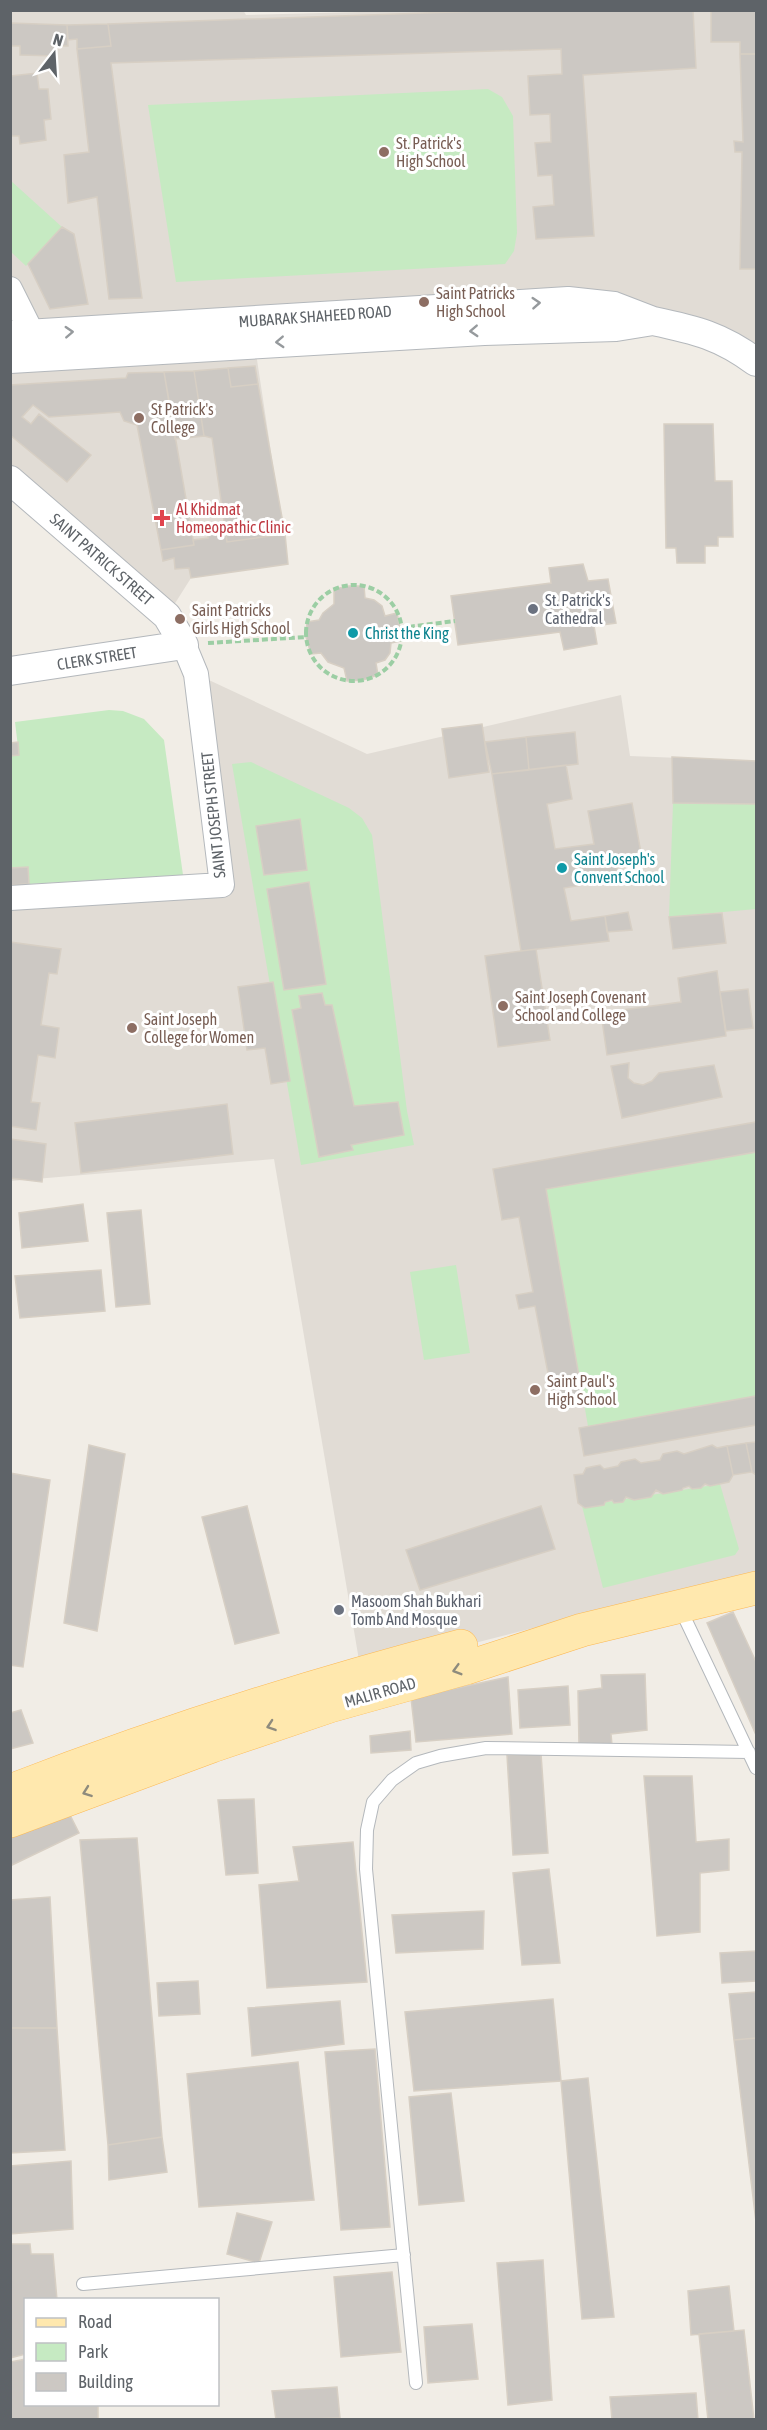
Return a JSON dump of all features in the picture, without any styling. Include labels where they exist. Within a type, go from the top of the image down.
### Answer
[{"type":"main road","name":"MALIR ROAD","points":[[10,1821],[190,1754],[330,1706],[466,1668],[677,1600],[756,1571]]},
{"type":"main road","name":"MALIR ROAD","points":[[10,1791],[107,1754],[361,1672],[677,1600],[756,1588]]},
{"type":"street","points":[[10,289],[23,346]]},
{"type":"street","name":"MUBARAK SHAHEED ROAD","points":[[23,346],[568,301],[614,306],[653,321],[691,329],[731,344],[756,362]]},
{"type":"street","name":"SAINT PATRICK STREET","points":[[10,480],[167,616],[184,645]]},
{"type":"street","name":"CLERK STREET","points":[[10,671],[184,645]]},
{"type":"street","name":"SAINT JOSEPH STREET","points":[[10,898],[222,885],[196,674],[184,645]]},
{"type":"lane","points":[[677,1600],[756,1768]]},
{"type":"lane","points":[[416,2382],[366,1869],[367,1830],[373,1802],[392,1780],[416,1763],[440,1756],[486,1748],[749,1752]]},
{"type":"lane","points":[[83,2284],[404,2255]]},
{"type":"path","points":[[349,586],[364,586],[390,601],[398,613],[402,627],[399,648],[389,666],[378,675],[363,680],[347,681],[332,676],[319,667],[311,654],[306,637],[307,622],[312,609],[328,593],[349,586]]},
{"type":"path","points":[[400,628],[455,621]]},
{"type":"path","points":[[184,645],[306,637]]},
{"type":"shaded area","name":"St. Patrick's High School","points":[[243,10],[246,15],[436,10],[756,11],[756,362],[653,321],[32,333],[11,289],[11,11]]},
{"type":"shaded area","name":"St Patrick's College","points":[[254,340],[288,564],[191,578],[167,616],[11,480],[11,355]]},
{"type":"shaded area","points":[[196,674],[367,754],[621,695],[630,756],[756,761],[756,1571],[361,1672],[274,1159],[11,1181],[11,898],[230,883]]},
{"type":"green space","points":[[488,89],[502,97],[513,116],[517,233],[514,251],[505,264],[176,282],[148,105]]},
{"type":"green space","points":[[10,180],[62,227],[26,266],[11,252]]},
{"type":"green space","points":[[109,710],[123,711],[144,719],[164,740],[183,875],[29,884],[28,867],[11,868],[10,756],[19,755],[15,722]]},
{"type":"green space","points":[[251,762],[349,808],[362,818],[372,835],[407,1111],[414,1145],[301,1165],[232,764]]},
{"type":"green space","points":[[673,803],[756,804],[756,909],[669,917]]},
{"type":"green space","points":[[756,1152],[756,1396],[588,1426],[546,1189]]},
{"type":"green space","points":[[456,1265],[470,1353],[424,1360],[410,1272]]},
{"type":"green space","points":[[720,1484],[739,1549],[735,1555],[603,1588],[582,1506]]},
{"type":"building","points":[[509,10],[693,10],[696,68],[583,75],[594,236],[536,239],[533,207],[554,205],[552,175],[538,176],[535,143],[551,142],[550,114],[530,115],[528,76],[562,74],[561,49],[111,63],[142,298],[109,299],[97,197],[68,203],[64,155],[89,152],[77,49],[111,46],[108,24]]},
{"type":"building","points":[[711,10],[756,10],[756,54],[740,54],[740,42],[711,42]]},
{"type":"building","points":[[10,23],[67,25],[68,46],[56,46],[57,56],[20,55],[20,46],[10,46]]},
{"type":"building","points":[[108,24],[111,46],[77,49],[77,39],[68,40],[67,25]]},
{"type":"building","points":[[740,54],[756,54],[756,269],[740,269],[742,152],[735,152],[734,141],[743,142]]},
{"type":"building","points":[[37,73],[39,89],[48,89],[51,119],[44,120],[46,140],[20,144],[19,136],[11,136],[11,76]]},
{"type":"building","points":[[62,227],[74,234],[88,304],[50,309],[28,264]]},
{"type":"building","points":[[255,366],[258,384],[231,387],[228,368]]},
{"type":"building","points":[[228,368],[231,387],[258,384],[285,534],[227,542],[212,438],[204,436],[194,371]]},
{"type":"building","points":[[194,371],[204,436],[175,439],[164,372]]},
{"type":"building","points":[[164,372],[194,545],[161,550],[137,425],[124,421],[120,412],[49,417],[33,405],[22,417],[31,424],[39,414],[91,455],[67,482],[10,435],[10,385],[126,378],[128,373]]},
{"type":"building","points":[[664,424],[713,424],[715,481],[732,481],[733,537],[718,537],[718,546],[705,546],[705,563],[677,563],[676,548],[666,548]]},
{"type":"building","points":[[225,526],[227,542],[285,534],[288,564],[191,578],[189,568],[175,569],[174,558],[163,561],[161,550],[194,545],[193,540],[208,538],[208,527]]},
{"type":"building","name":"St. Patrick's Cathedral","points":[[583,564],[588,581],[608,579],[616,623],[594,626],[597,644],[564,650],[560,632],[458,645],[451,596],[551,583],[549,568]]},
{"type":"building","name":"Christ the King","points":[[364,586],[365,598],[374,600],[382,606],[385,616],[397,613],[400,628],[401,641],[391,643],[390,653],[385,660],[376,663],[378,675],[363,680],[347,681],[344,668],[328,662],[321,653],[311,654],[306,637],[307,622],[319,620],[323,613],[334,604],[334,589]]},
{"type":"building","points":[[482,724],[489,772],[449,778],[442,729]]},
{"type":"building","points":[[575,732],[578,764],[529,770],[526,737]]},
{"type":"building","points":[[526,737],[529,770],[492,774],[485,742]]},
{"type":"building","points":[[18,742],[19,755],[10,756],[10,743]]},
{"type":"building","points":[[672,757],[756,761],[756,804],[673,803]]},
{"type":"building","name":"Saint Joseph's Convent School","points":[[566,765],[572,799],[547,804],[555,849],[594,844],[588,811],[632,803],[641,853],[616,857],[618,879],[564,888],[571,921],[605,916],[609,941],[521,951],[492,774]]},
{"type":"building","points":[[300,819],[307,870],[264,875],[256,826]]},
{"type":"building","points":[[28,867],[29,884],[10,885],[10,868]]},
{"type":"building","points":[[309,882],[326,984],[284,990],[267,889]]},
{"type":"building","points":[[628,912],[632,930],[607,932],[605,916]]},
{"type":"building","points":[[722,913],[726,943],[673,949],[669,917]]},
{"type":"building","points":[[10,942],[61,949],[57,974],[49,973],[41,1025],[59,1028],[55,1058],[38,1055],[31,1102],[40,1103],[36,1130],[10,1126]]},
{"type":"building","points":[[536,949],[550,1040],[498,1047],[485,956]]},
{"type":"building","points":[[717,971],[726,1036],[607,1055],[601,1013],[681,1002],[678,978]]},
{"type":"building","points":[[273,982],[290,1081],[271,1084],[265,1048],[247,1050],[238,987]]},
{"type":"building","points":[[748,989],[753,1028],[726,1031],[720,992]]},
{"type":"building","points":[[322,993],[325,1005],[332,1005],[354,1106],[398,1102],[404,1135],[351,1145],[353,1150],[319,1157],[292,1010],[301,1008],[299,996]]},
{"type":"building","points":[[629,1063],[628,1078],[634,1083],[643,1085],[652,1081],[659,1073],[714,1065],[722,1097],[622,1118],[611,1066]]},
{"type":"building","points":[[227,1104],[233,1154],[81,1173],[75,1123]]},
{"type":"building","points":[[756,1122],[756,1152],[546,1189],[583,1399],[554,1404],[535,1306],[519,1309],[516,1295],[533,1292],[519,1217],[502,1220],[493,1169]]},
{"type":"building","points":[[10,1139],[46,1144],[42,1182],[10,1178]]},
{"type":"building","points":[[83,1204],[88,1241],[22,1248],[19,1213]]},
{"type":"building","points":[[141,1210],[150,1304],[116,1307],[107,1213]]},
{"type":"building","points":[[101,1270],[105,1311],[20,1318],[15,1276]]},
{"type":"building","points":[[756,1396],[756,1425],[584,1456],[579,1428]]},
{"type":"building","points":[[756,1442],[756,1475],[752,1472],[746,1443]]},
{"type":"building","points":[[746,1443],[752,1472],[733,1475],[727,1446]]},
{"type":"building","points":[[89,1445],[125,1454],[97,1631],[64,1623]]},
{"type":"building","points":[[712,1445],[717,1448],[727,1446],[733,1475],[729,1482],[710,1486],[705,1484],[701,1488],[692,1489],[689,1486],[663,1494],[656,1490],[651,1497],[634,1500],[626,1497],[623,1502],[614,1503],[612,1500],[605,1502],[604,1505],[585,1508],[578,1503],[574,1475],[583,1474],[586,1468],[600,1465],[604,1469],[635,1459],[641,1463],[660,1460],[663,1454],[677,1451],[684,1454]]},
{"type":"building","points":[[10,1473],[50,1480],[23,1667],[10,1665]]},
{"type":"building","points":[[247,1506],[279,1633],[235,1644],[202,1517]]},
{"type":"building","points":[[541,1506],[555,1549],[420,1590],[406,1550]]},
{"type":"building","points":[[733,1612],[756,1662],[756,1735],[707,1623]]},
{"type":"building","points":[[645,1674],[647,1730],[611,1734],[612,1745],[579,1746],[578,1691],[602,1688],[601,1675]]},
{"type":"building","points":[[508,1677],[512,1734],[416,1742],[411,1698]]},
{"type":"building","points":[[568,1686],[570,1725],[520,1728],[518,1690]]},
{"type":"building","points":[[21,1710],[33,1743],[10,1749],[10,1713]]},
{"type":"building","points":[[410,1731],[411,1750],[371,1753],[370,1736]]},
{"type":"building","points":[[541,1754],[548,1853],[513,1855],[507,1755]]},
{"type":"building","points":[[644,1776],[692,1776],[696,1842],[729,1839],[729,1870],[700,1873],[700,1932],[657,1936]]},
{"type":"building","points":[[254,1799],[258,1873],[226,1875],[218,1800]]},
{"type":"building","points":[[67,1809],[79,1833],[10,1866],[10,1834]]},
{"type":"building","points":[[137,1838],[162,2137],[108,2145],[80,1840]]},
{"type":"building","points":[[353,1842],[367,1982],[267,1988],[259,1885],[299,1881],[293,1847]]},
{"type":"building","points":[[549,1869],[560,1963],[522,1965],[513,1873]]},
{"type":"building","points":[[50,1897],[57,2028],[10,2028],[10,1900]]},
{"type":"building","points":[[484,1911],[483,1949],[396,1953],[392,1915]]},
{"type":"building","points":[[756,1951],[756,1981],[722,1983],[720,1953]]},
{"type":"building","points":[[198,1981],[200,2014],[159,2016],[157,1983]]},
{"type":"building","points":[[756,1992],[756,2038],[734,2040],[729,1994]]},
{"type":"building","points":[[553,1999],[561,2081],[414,2091],[405,2012]]},
{"type":"building","points":[[340,2001],[344,2044],[252,2056],[248,2008]]},
{"type":"building","points":[[10,2028],[57,2028],[65,2150],[10,2153]]},
{"type":"building","points":[[756,2038],[756,2222],[734,2040]]},
{"type":"building","points":[[375,2049],[390,2227],[341,2230],[325,2052]]},
{"type":"building","points":[[298,2062],[314,2200],[199,2207],[187,2074]]},
{"type":"building","points":[[588,2078],[614,2317],[582,2319],[561,2081]]},
{"type":"building","points":[[451,2093],[464,2201],[419,2205],[409,2097]]},
{"type":"building","points":[[162,2137],[167,2172],[109,2180],[108,2145]]},
{"type":"building","points":[[71,2161],[73,2229],[10,2234],[10,2166]]},
{"type":"building","points":[[237,2213],[272,2222],[259,2263],[227,2254]]},
{"type":"building","points":[[10,2244],[30,2244],[31,2254],[53,2254],[57,2298],[24,2298],[24,2354],[10,2358]]},
{"type":"building","points":[[543,2260],[552,2400],[508,2405],[497,2263]]},
{"type":"building","points":[[392,2272],[401,2352],[341,2357],[334,2277]]},
{"type":"building","points":[[729,2286],[734,2331],[691,2335],[688,2291]]},
{"type":"building","points":[[472,2324],[478,2379],[428,2383],[424,2327]]},
{"type":"building","points":[[744,2330],[754,2420],[708,2420],[699,2334]]},
{"type":"building","points":[[24,2359],[24,2406],[98,2406],[98,2420],[10,2420],[10,2362]]},
{"type":"building","points":[[337,2387],[340,2418],[276,2420],[272,2391]]},
{"type":"building","points":[[696,2393],[698,2420],[612,2420],[610,2397]]},
{"type":"place","name":"St. Patrick's High School","points":[[384,152]]},
{"type":"place","name":"Saint Patricks High School","points":[[424,302]]},
{"type":"place","name":"St Patrick's College","points":[[139,418]]},
{"type":"place","name":"Al Khidmat Homeopathic Clinic","points":[[162,518]]},
{"type":"place","name":"St. Patrick's Cathedral","points":[[533,609]]},
{"type":"place","name":"Saint Patricks Girls High School","points":[[180,619]]},
{"type":"place","name":"Christ the King","points":[[353,633]]},
{"type":"place","name":"Saint Joseph's Convent School","points":[[562,868]]},
{"type":"place","name":"Saint Joseph Covenant School and College","points":[[503,1006]]},
{"type":"place","name":"Saint Joseph College for Women","points":[[132,1028]]},
{"type":"place","name":"Saint Paul's High School","points":[[535,1390]]},
{"type":"place","name":"Masoom Shah Bukhari Tomb And Mosque","points":[[339,1610]]}]
